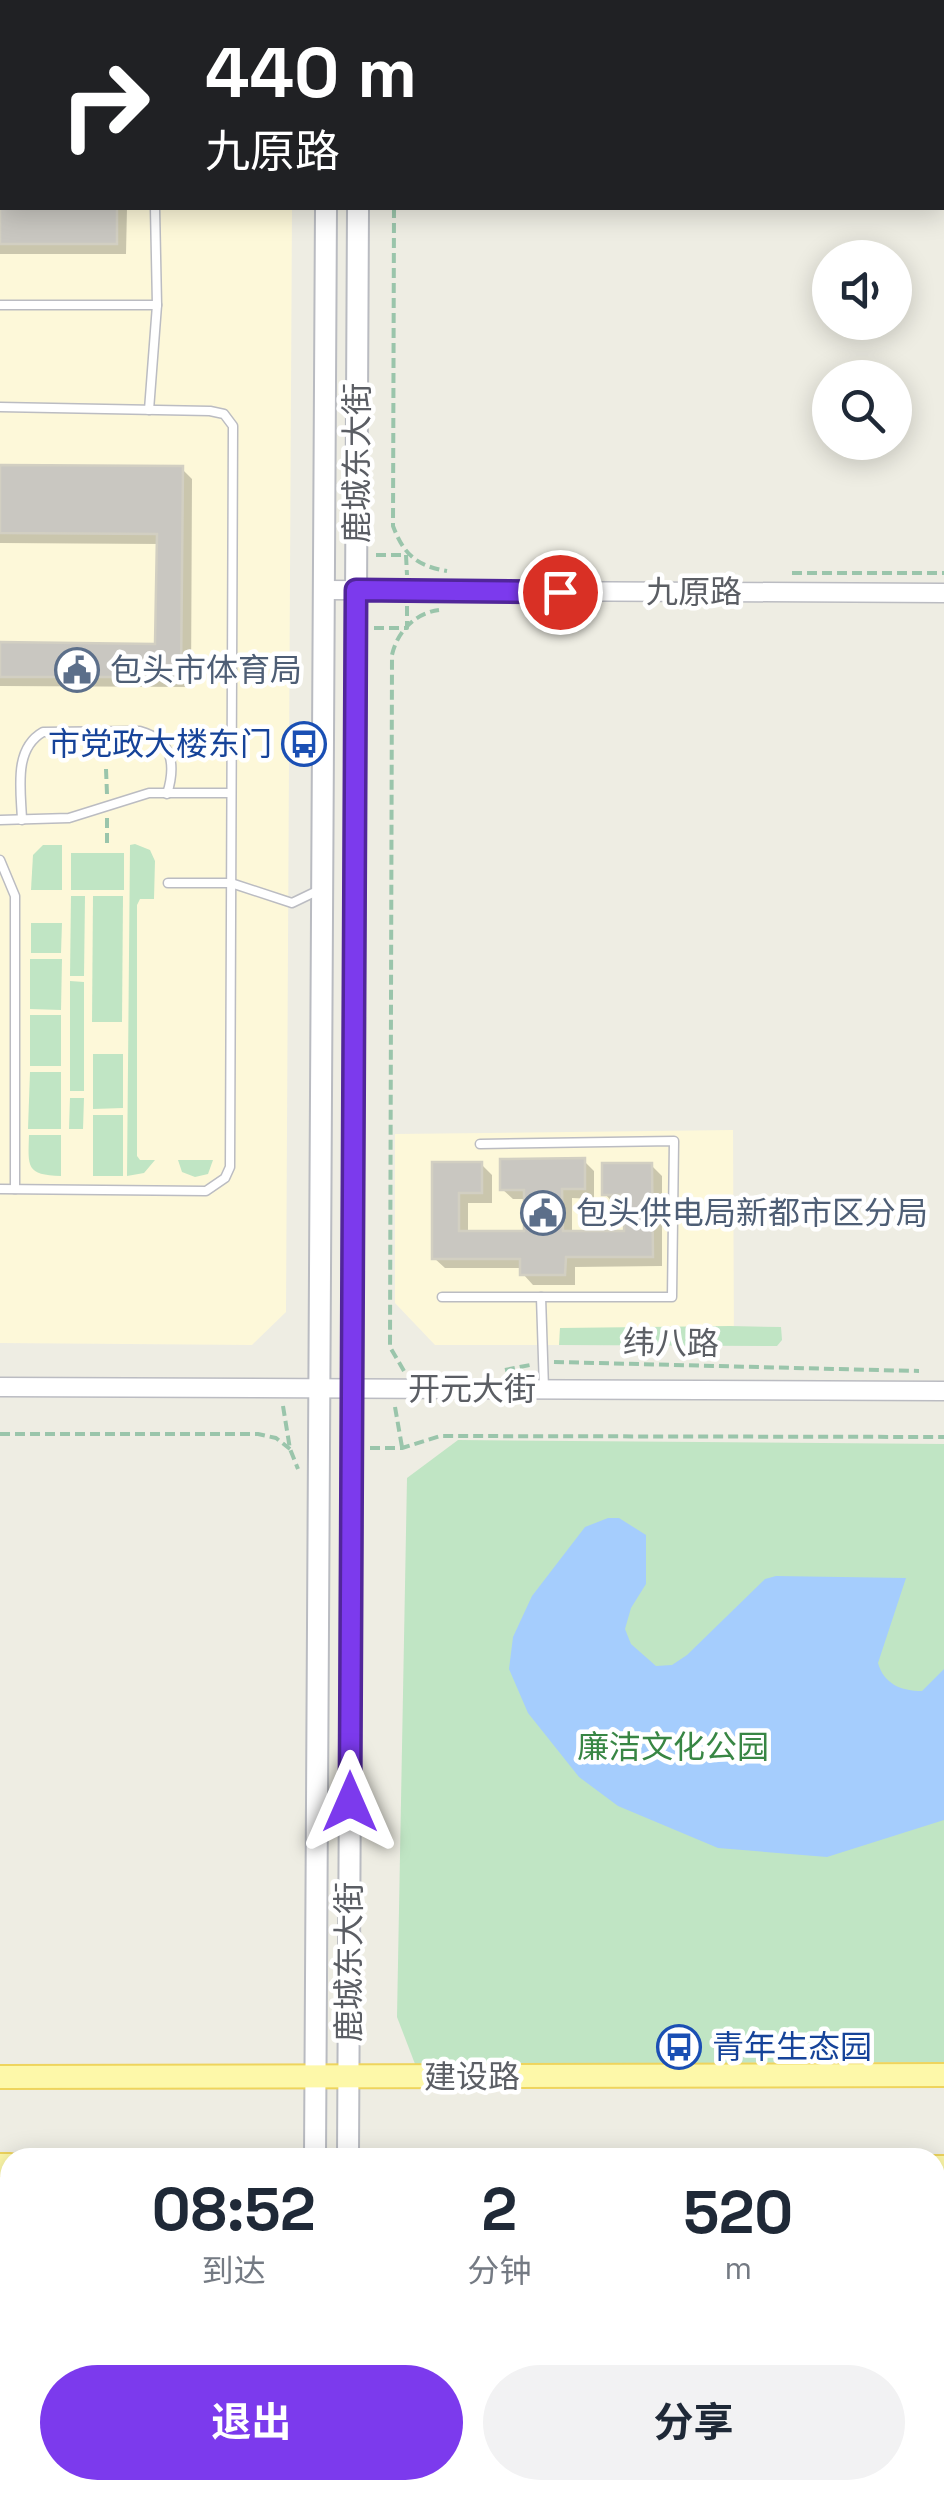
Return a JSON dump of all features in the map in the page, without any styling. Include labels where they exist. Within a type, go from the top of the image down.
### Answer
[{"type":"main road","name":"鹿城东大街","points":[[316,2148],[326,210]]},
{"type":"main road","name":"鹿城东大街","points":[[348,2148],[358,210]]},
{"type":"main road","name":"建设路","points":[[0,2077],[944,2075]]},
{"type":"street","name":"九原路","points":[[324,590],[944,593]]},
{"type":"street","name":"开元大街","points":[[0,1387],[944,1391]]},
{"type":"lane","points":[[149,410],[157,305],[156,210]]},
{"type":"lane","points":[[0,305],[157,305]]},
{"type":"lane","points":[[0,407],[219,412],[233,426],[230,1167],[225,1178],[212,1188],[197,1192],[0,1189]]},
{"type":"lane","points":[[22,820],[23,758],[32,740],[43,732],[140,730],[150,734],[164,744],[171,756],[172,777],[167,794]]},
{"type":"lane","points":[[0,820],[70,818],[149,792],[232,793]]},
{"type":"lane","points":[[0,860],[15,896],[15,1190]]},
{"type":"lane","points":[[168,882],[231,883],[292,903],[322,888]]},
{"type":"lane","points":[[442,1297],[672,1297],[674,1140],[480,1144]]},
{"type":"lane","points":[[541,1297],[544,1388]]},
{"type":"path","points":[[394,210],[393,526],[406,555],[427,567],[456,572]]},
{"type":"path","name":"九原路","points":[[788,573],[944,573]]},
{"type":"path","points":[[406,628],[398,636],[392,655],[390,1347],[408,1374]]},
{"type":"path","name":"纬八路","points":[[490,1372],[544,1362],[925,1372]]},
{"type":"path","points":[[0,1434],[258,1434],[276,1438],[290,1449],[280,1388]]},
{"type":"path","points":[[402,1448],[440,1436],[944,1438]]},
{"type":"shaded area","points":[[0,210],[292,210],[286,1312],[252,1345],[0,1343]]},
{"type":"shaded area","points":[[733,1130],[734,1345],[435,1345],[395,1303],[395,1134]]},
{"type":"green space","points":[[43,845],[62,845],[62,890],[31,890],[33,855]]},
{"type":"green space","points":[[130,845],[150,850],[155,861],[154,899],[140,899],[137,905],[137,1156],[140,1160],[155,1160],[144,1173],[127,1176]]},
{"type":"green space","points":[[71,853],[124,853],[124,890],[71,890]]},
{"type":"green space","points":[[71,896],[85,896],[84,976],[70,976]]},
{"type":"green space","points":[[93,896],[123,896],[122,1022],[92,1022]]},
{"type":"green space","points":[[31,923],[62,923],[61,953],[31,953]]},
{"type":"green space","points":[[30,959],[62,959],[61,1010],[30,1009]]},
{"type":"green space","points":[[70,981],[84,982],[84,1091],[70,1091]]},
{"type":"green space","points":[[30,1015],[61,1015],[61,1066],[30,1066]]},
{"type":"green space","points":[[93,1054],[123,1054],[123,1108],[93,1109]]},
{"type":"green space","points":[[30,1072],[61,1072],[61,1129],[28,1129]]},
{"type":"green space","points":[[70,1098],[84,1098],[83,1129],[69,1129]]},
{"type":"green space","points":[[93,1115],[123,1115],[123,1176],[93,1176]]},
{"type":"green space","points":[[29,1135],[61,1135],[61,1176],[41,1174],[31,1167]]},
{"type":"green space","points":[[178,1160],[213,1160],[208,1174],[195,1177],[182,1172]]},
{"type":"green space","points":[[781,1327],[782,1340],[777,1346],[559,1345],[560,1328]]},
{"type":"green space","name":"廉洁文化公园","points":[[458,1440],[944,1444],[944,2062],[415,2064],[397,2017],[407,1478]]},
{"type":"water","points":[[619,1518],[646,1535],[646,1584],[631,1608],[625,1629],[631,1644],[656,1666],[672,1665],[687,1655],[765,1579],[906,1578],[878,1663],[889,1681],[914,1691],[922,1691],[944,1669],[944,1820],[827,1857],[718,1848],[618,1806],[579,1777],[528,1713],[509,1669],[513,1637],[532,1596],[585,1527]]},
{"type":"building","points":[[0,210],[117,210],[117,244],[0,244]]},
{"type":"building","points":[[0,465],[183,466],[181,677],[0,677],[0,642],[155,644],[157,534],[0,533]]},
{"type":"building","name":"包头供电局新都市区分局","points":[[585,1158],[585,1189],[562,1189],[563,1231],[624,1231],[625,1195],[602,1195],[602,1163],[652,1163],[653,1257],[566,1257],[565,1275],[520,1275],[520,1259],[432,1259],[432,1162],[482,1162],[482,1193],[459,1193],[459,1231],[524,1231],[524,1190],[500,1190],[500,1159]]},
{"type":"place","name":"包头市体育局","points":[[77,670]]},
{"type":"place","name":"市党政大楼东门","points":[[304,744]]},
{"type":"place","name":"包头供电局新都市区分局","points":[[543,1213]]},
{"type":"place","name":"青年生态园","points":[[679,2047]]},
{"type":"route","points":[[350,1802],[356,590],[560,592]]}]
